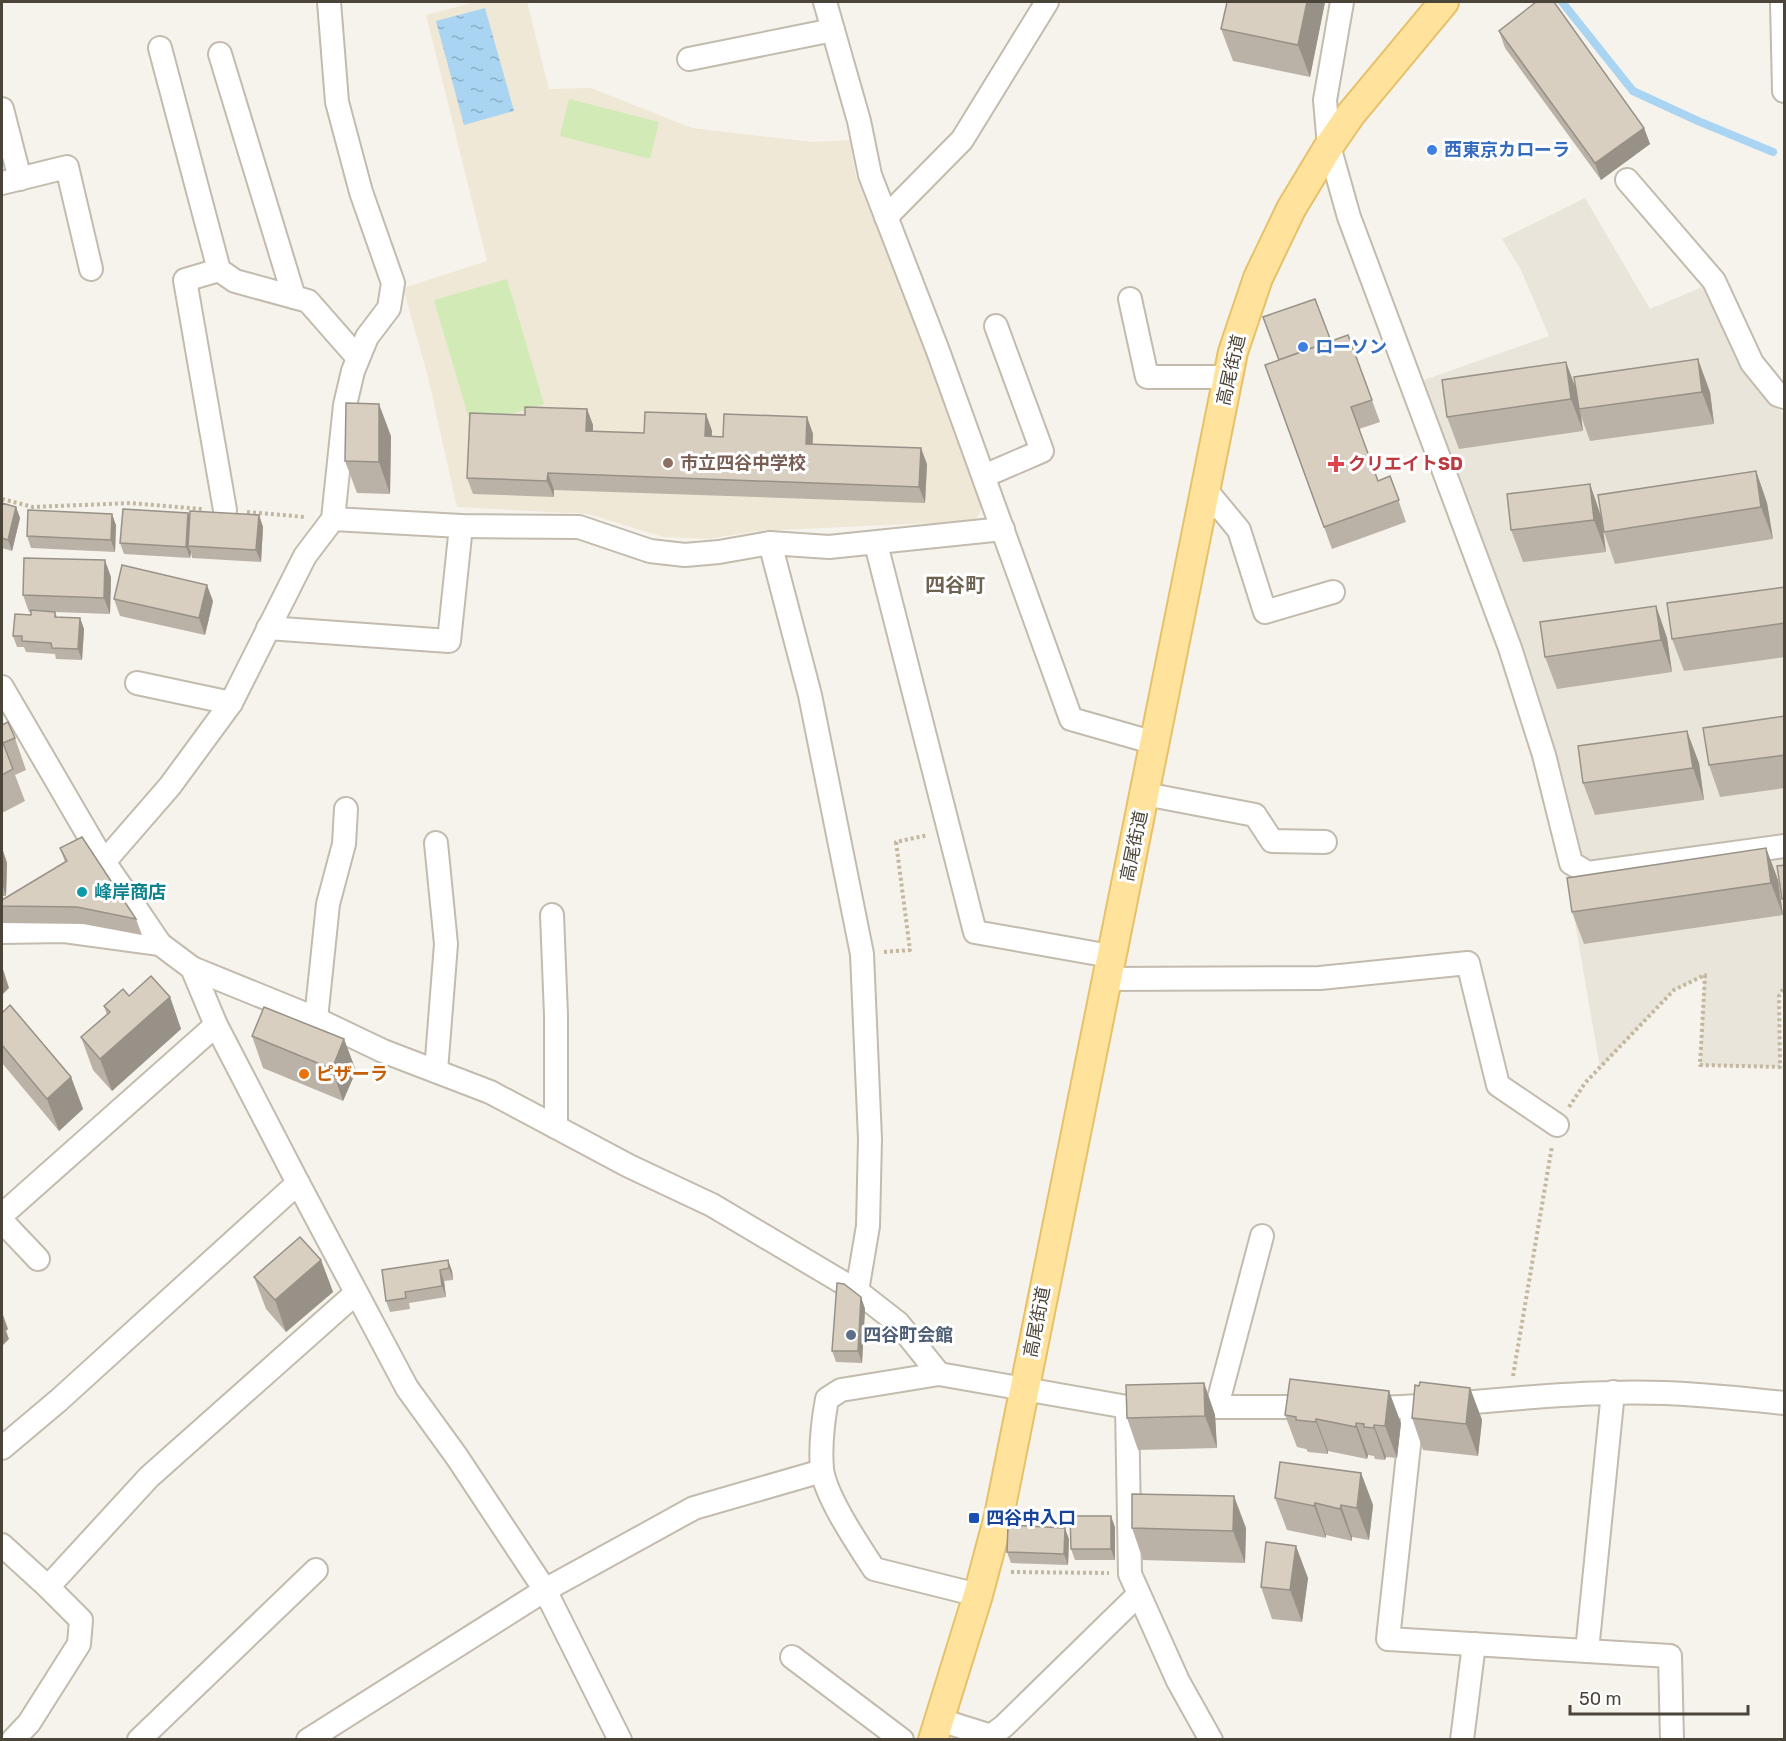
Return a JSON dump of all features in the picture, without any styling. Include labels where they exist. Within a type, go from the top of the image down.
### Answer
[{"type":"main road","name":"高尾街道","points":[[937,1730],[999,1516],[1233,352],[1258,278],[1291,209],[1351,114],[1444,2]]},
{"type":"street","points":[[104,862],[170,786],[231,702],[305,556],[333,519],[345,405],[358,358],[367,337],[388,308],[393,284],[361,192],[337,102],[329,2]]},
{"type":"street","points":[[825,2],[860,121],[870,176],[984,476],[1071,719],[1155,743]]},
{"type":"street","points":[[886,217],[962,141],[1047,2]]},
{"type":"street","points":[[1342,2],[1324,100],[1329,146],[1349,217],[1510,648],[1544,755],[1571,862],[1588,873],[1785,846]]},
{"type":"street","points":[[1782,2],[1785,91]]},
{"type":"street","points":[[689,59],[833,30]]},
{"type":"street","points":[[160,48],[219,270],[235,281],[308,301],[358,358]]},
{"type":"street","points":[[220,54],[294,297]]},
{"type":"street","points":[[2,109],[11,181],[67,167],[91,269]]},
{"type":"street","points":[[1627,180],[1714,282],[1752,363],[1778,395],[1785,397]]},
{"type":"street","points":[[219,270],[185,280],[225,510]]},
{"type":"street","points":[[1130,299],[1147,377],[1228,377]]},
{"type":"street","points":[[984,476],[1042,451],[996,326]]},
{"type":"street","points":[[1205,489],[1239,530],[1265,612],[1333,592]]},
{"type":"street","points":[[333,519],[462,526],[579,527],[650,551],[685,555],[770,543],[829,547],[876,544],[1003,529]]},
{"type":"street","points":[[268,628],[450,641],[462,526]]},
{"type":"street","points":[[770,543],[810,695],[862,954],[869,1160],[868,1226],[857,1291]]},
{"type":"street","points":[[876,544],[975,932],[1108,967],[1320,978],[1468,963],[1498,1085],[1557,1125]]},
{"type":"street","points":[[137,683],[231,702]]},
{"type":"street","points":[[2,687],[104,862],[160,944],[192,968],[316,1019],[383,1051],[490,1092],[556,1128],[712,1205],[857,1291],[898,1323],[939,1374]]},
{"type":"street","points":[[1145,794],[1256,815],[1272,841],[1324,842]]},
{"type":"street","points":[[316,1019],[328,904],[344,844],[346,809]]},
{"type":"street","points":[[436,843],[446,944],[436,1071]]},
{"type":"street","points":[[552,915],[556,1015],[556,1128]]},
{"type":"street","points":[[2,932],[63,931],[160,944]]},
{"type":"street","points":[[192,968],[216,1025],[297,1183],[407,1388],[464,1466],[545,1590],[620,1740]]},
{"type":"street","points":[[2,1215],[216,1025]]},
{"type":"street","points":[[2,1448],[59,1400],[297,1183]]},
{"type":"street","points":[[2,1221],[38,1259]]},
{"type":"street","points":[[1217,1406],[1262,1236]]},
{"type":"street","points":[[48,1587],[149,1477],[357,1293]]},
{"type":"street","points":[[981,1583],[874,1569],[843,1521],[822,1472],[823,1419],[827,1399],[841,1390],[939,1374],[1127,1407],[1413,1408],[1509,1397],[1613,1392],[1716,1396],[1785,1403]]},
{"type":"street","points":[[1587,1651],[1613,1392]]},
{"type":"street","points":[[1127,1407],[1130,1574],[1178,1681],[1211,1740]]},
{"type":"street","points":[[1413,1408],[1388,1639],[1670,1656],[1672,1740]]},
{"type":"street","points":[[308,1740],[545,1590],[694,1508],[822,1472]]},
{"type":"street","points":[[2,1545],[81,1620],[79,1644],[28,1723],[13,1740]]},
{"type":"street","points":[[139,1740],[316,1570]]},
{"type":"street","points":[[937,1730],[991,1736],[1138,1595]]},
{"type":"street","points":[[1462,1740],[1474,1644]]},
{"type":"street","points":[[792,1657],[902,1740]]},
{"type":"path","points":[[2,499],[33,507],[131,503],[333,519]]},
{"type":"path","points":[[862,954],[910,950],[896,842],[949,830]]},
{"type":"path","points":[[1509,1397],[1546,1168],[1557,1125],[1585,1083],[1674,990],[1705,975],[1700,1065],[1780,1067],[1779,996],[1785,987]]},
{"type":"path","points":[[981,1583],[1130,1574]]},
{"type":"shaded area","points":[[476,2],[527,2],[549,89],[591,88],[692,128],[812,142],[850,140],[856,177],[913,319],[982,508],[975,521],[756,531],[709,539],[663,537],[588,514],[457,507],[428,377],[403,288],[487,261],[426,15]]},
{"type":"shaded area","points":[[1585,198],[1650,309],[1707,285],[1747,371],[1784,415],[1784,987],[1779,997],[1780,1067],[1700,1065],[1704,976],[1674,990],[1600,1068],[1569,887],[1577,851],[1424,380],[1549,336],[1521,270],[1502,239]]},
{"type":"green space","points":[[569,99],[659,122],[650,159],[560,136]]},
{"type":"green space","points":[[507,279],[544,404],[471,426],[434,300]]},
{"type":"water","points":[[485,8],[514,111],[464,125],[436,21]]},
{"type":"building","points":[[1227,2],[1307,2],[1298,45],[1221,29]]},
{"type":"building","points":[[1536,2],[1554,2],[1644,128],[1595,163],[1499,31]]},
{"type":"building","points":[[1315,299],[1331,341],[1279,360],[1263,317]]},
{"type":"building","name":"クリエイトSD","points":[[1348,335],[1372,400],[1351,407],[1378,481],[1390,476],[1399,500],[1324,527],[1265,365]]},
{"type":"building","points":[[1698,359],[1702,392],[1579,409],[1574,377]]},
{"type":"building","points":[[1566,362],[1571,399],[1447,417],[1442,380]]},
{"type":"building","points":[[346,403],[379,404],[379,462],[345,461]]},
{"type":"building","points":[[525,407],[587,409],[586,431],[644,433],[645,412],[706,414],[705,436],[723,437],[724,414],[807,417],[806,444],[921,448],[919,487],[548,473],[547,481],[467,478],[470,413],[525,415]]},
{"type":"building","points":[[1756,471],[1761,507],[1604,532],[1598,495]]},
{"type":"building","points":[[1590,484],[1594,520],[1511,530],[1507,494]]},
{"type":"building","points":[[2,503],[16,507],[8,540],[2,538]]},
{"type":"building","points":[[123,509],[188,513],[186,547],[120,543]]},
{"type":"building","points":[[28,510],[112,514],[111,540],[27,536]]},
{"type":"building","points":[[190,511],[259,515],[256,550],[188,546]]},
{"type":"building","points":[[24,558],[105,560],[104,598],[23,595]]},
{"type":"building","points":[[122,565],[207,585],[199,618],[114,599]]},
{"type":"building","points":[[1785,587],[1785,623],[1672,639],[1667,603]]},
{"type":"building","points":[[1656,606],[1661,640],[1545,657],[1540,622]]},
{"type":"building","points":[[31,610],[55,612],[55,617],[80,618],[78,649],[52,648],[51,643],[22,641],[22,636],[13,636],[15,614],[31,615]]},
{"type":"building","points":[[1785,716],[1785,755],[1709,765],[1703,728]]},
{"type":"building","points":[[8,722],[15,738],[3,743],[13,769],[2,775],[2,725]]},
{"type":"building","points":[[1687,731],[1693,768],[1583,783],[1578,746]]},
{"type":"building","points":[[82,837],[136,919],[77,907],[2,906],[2,900],[67,861],[60,848]]},
{"type":"building","points":[[1766,848],[1771,883],[1572,912],[1567,878]]},
{"type":"building","points":[[1785,865],[1785,899],[1782,899],[1777,866]]},
{"type":"building","points":[[151,976],[170,997],[100,1059],[81,1037],[110,1012],[104,1006],[123,989],[129,996]]},
{"type":"building","points":[[10,1005],[71,1077],[47,1099],[2,1045],[2,1013]]},
{"type":"building","points":[[264,1007],[344,1039],[332,1069],[252,1036]]},
{"type":"building","points":[[300,1237],[321,1260],[275,1300],[254,1277]]},
{"type":"building","points":[[448,1260],[449,1268],[440,1270],[442,1286],[405,1292],[406,1298],[386,1301],[382,1270]]},
{"type":"building","name":"四谷町会館","points":[[837,1283],[844,1284],[861,1297],[858,1351],[832,1351]]},
{"type":"building","points":[[1290,1379],[1389,1391],[1385,1426],[1364,1427],[1364,1424],[1356,1423],[1356,1427],[1316,1419],[1316,1422],[1296,1420],[1296,1417],[1285,1415]]},
{"type":"building","points":[[1420,1382],[1470,1388],[1466,1424],[1412,1418],[1415,1385],[1419,1386]]},
{"type":"building","points":[[1204,1383],[1205,1416],[1127,1418],[1126,1385]]},
{"type":"building","points":[[1280,1462],[1361,1473],[1357,1508],[1341,1505],[1340,1509],[1315,1503],[1314,1506],[1275,1498]]},
{"type":"building","points":[[1132,1494],[1234,1496],[1233,1531],[1132,1528]]},
{"type":"building","points":[[1070,1516],[1111,1516],[1111,1549],[1071,1549]]},
{"type":"building","points":[[1008,1525],[1065,1528],[1064,1554],[1007,1552]]},
{"type":"building","points":[[1266,1542],[1296,1546],[1290,1590],[1261,1587]]},
{"type":"waterway","points":[[1562,2],[1633,91],[1773,152]]},
{"type":"place","name":"西東京カローラ","points":[[1432,150]]},
{"type":"place","name":"ローソン","points":[[1303,347]]},
{"type":"place","name":"市立四谷中学校","points":[[668,463]]},
{"type":"place","name":"クリエイトSD","points":[[1336,464]]},
{"type":"place","name":"峰岸商店","points":[[82,892]]},
{"type":"place","name":"ピザーラ","points":[[304,1074]]},
{"type":"place","name":"四谷町会館","points":[[851,1335]]},
{"type":"place","name":"四谷中入口","points":[[974,1518]]},
{"type":"district","name":"四谷町","points":[[955,585]]}]
